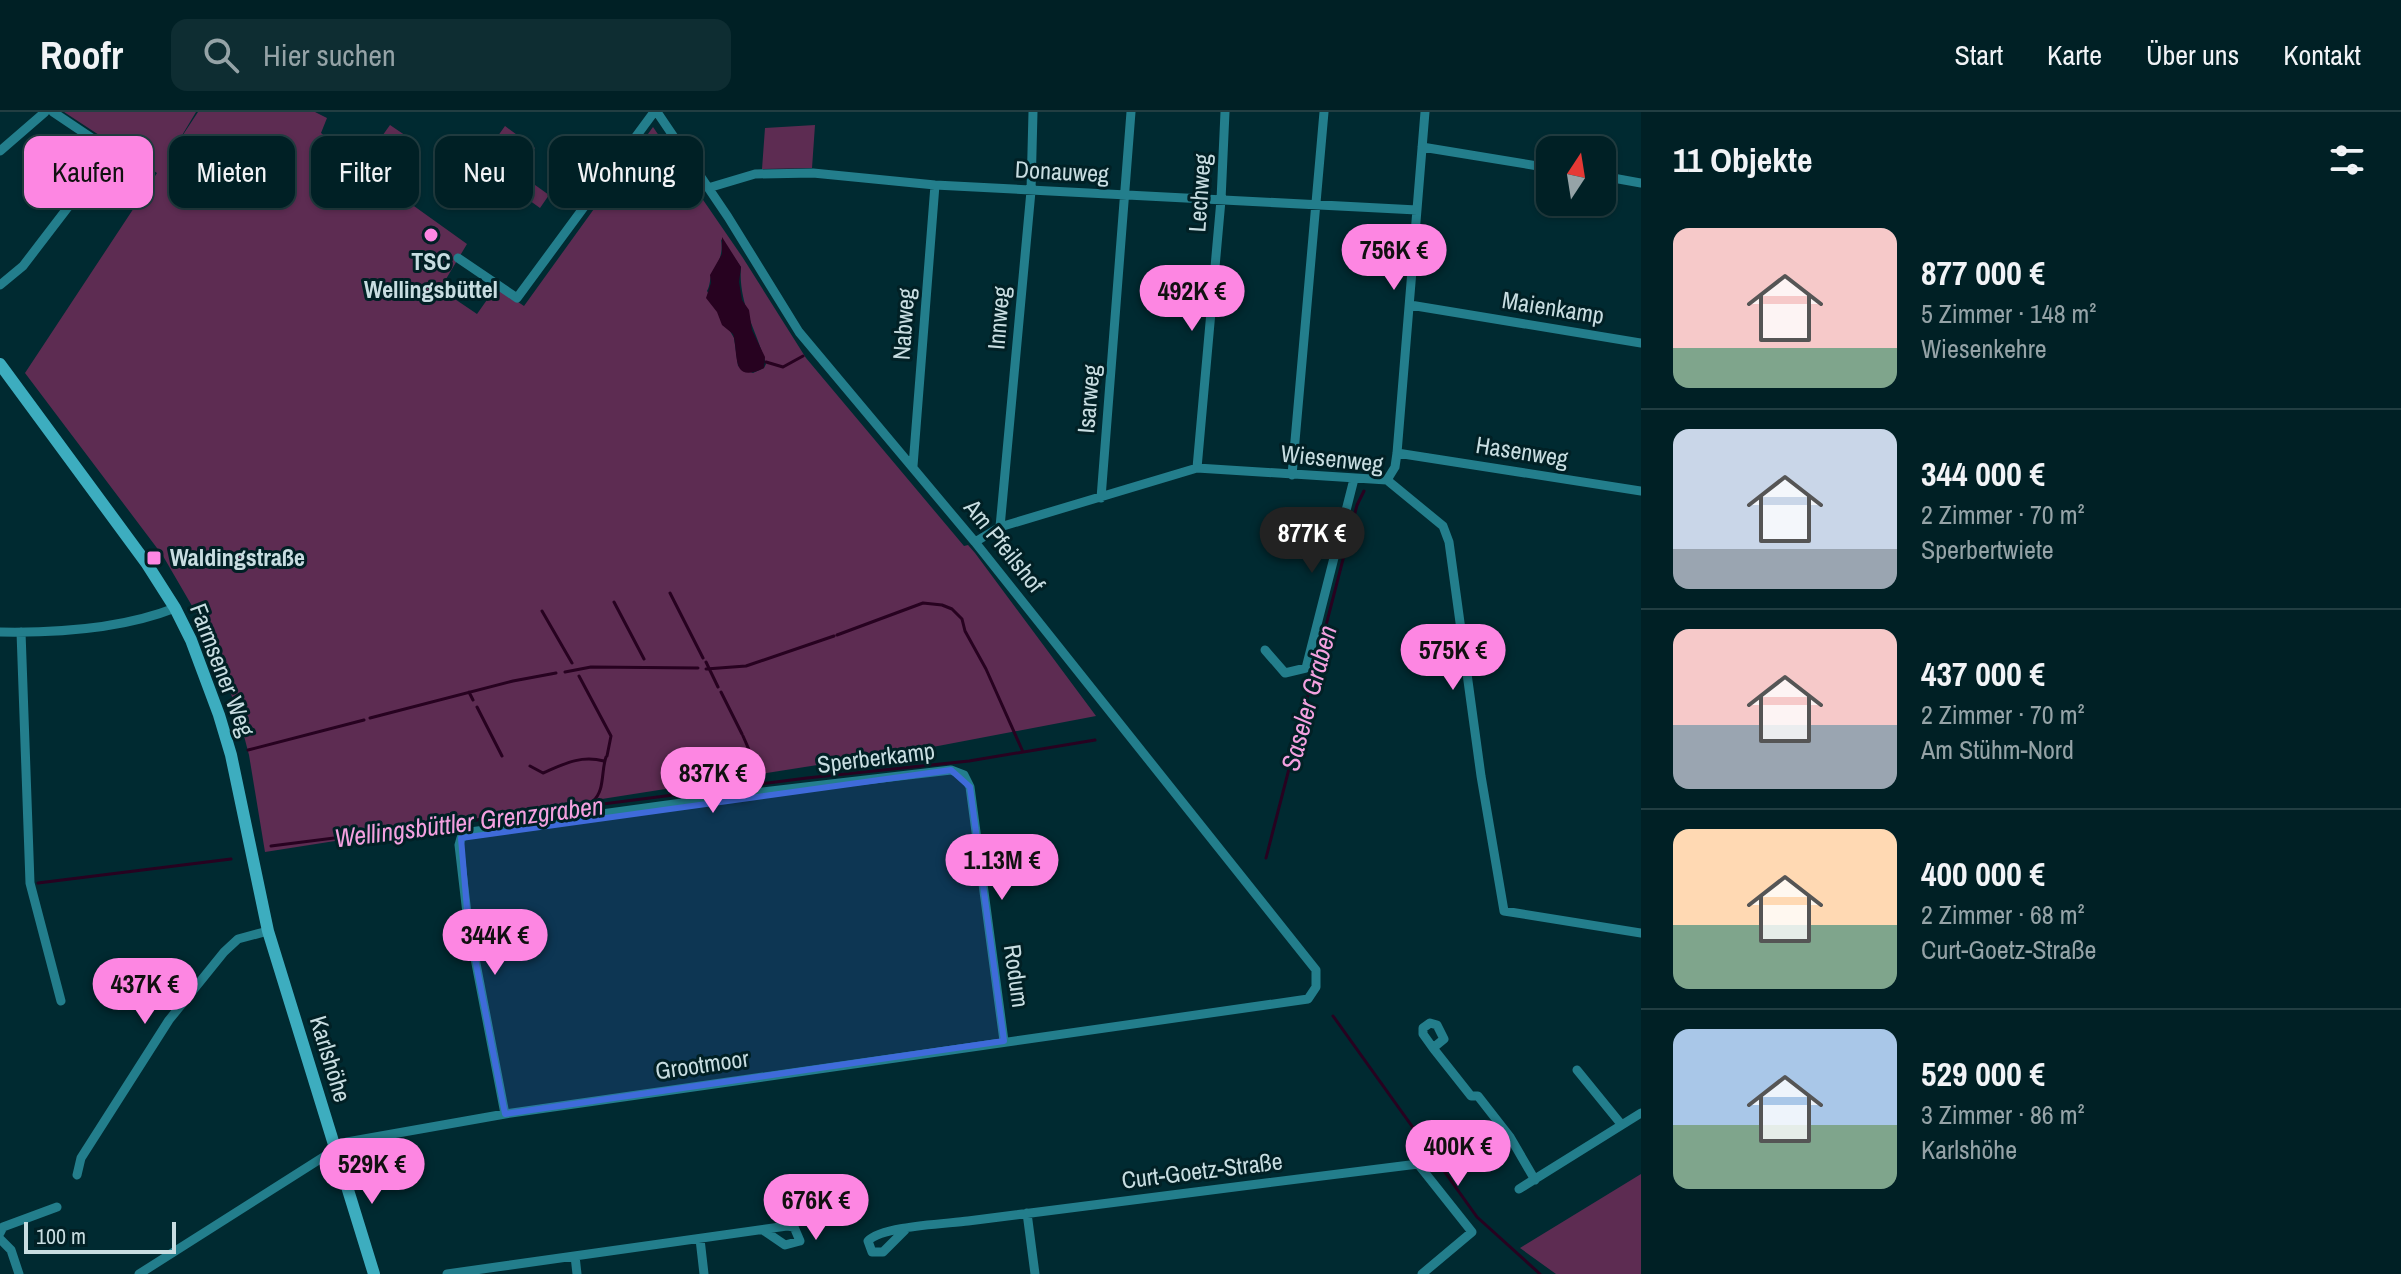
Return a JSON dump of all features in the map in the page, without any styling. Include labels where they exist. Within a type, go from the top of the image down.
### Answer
[{"type":"main road","name":"Farmsener Weg","points":[[0,364],[147,564],[175,608],[191,640],[219,715],[239,788],[251,854]]},
{"type":"main road","name":"Karlshöhe","points":[[251,854],[268,931],[374,1274]]},
{"type":"street","points":[[0,151],[45,112]]},
{"type":"street","points":[[0,285],[23,266],[111,151],[53,112]]},
{"type":"street","points":[[458,258],[517,298],[655,112]]},
{"type":"street","name":"Am Pfeilshof","points":[[655,112],[708,188],[799,332],[975,542],[1316,970],[1316,987],[1308,999]]},
{"type":"street","name":"Innweg","points":[[1000,527],[1031,191],[1033,112]]},
{"type":"street","name":"Isarweg","points":[[1101,498],[1131,112]]},
{"type":"street","name":"Lechweg","points":[[1197,468],[1221,200],[1225,112]]},
{"type":"street","points":[[1292,475],[1324,112]]},
{"type":"street","points":[[1387,480],[1395,467],[1397,453],[1425,112]]},
{"type":"street","points":[[1422,147],[1536,166]]},
{"type":"street","name":"Donauweg","points":[[708,188],[755,174],[813,173],[1031,191],[1417,210]]},
{"type":"street","points":[[1616,179],[1641,183]]},
{"type":"street","name":"Nabweg","points":[[913,466],[935,185]]},
{"type":"street","name":"Maienkamp","points":[[1410,305],[1641,343]]},
{"type":"street","name":"Hasenweg","points":[[1397,453],[1641,491]]},
{"type":"street","name":"Wiesenweg","points":[[975,542],[1000,527],[1197,468],[1387,480],[1443,526],[1449,542],[1481,776],[1504,911],[1641,933]]},
{"type":"street","points":[[1265,650],[1285,673],[1306,668],[1354,479]]},
{"type":"street","points":[[0,632],[74,629],[149,616],[175,608]]},
{"type":"street","points":[[21,632],[30,883],[61,1001]]},
{"type":"street","name":"Sperberkamp","points":[[505,1114],[468,922],[459,845],[461,838],[470,832],[762,792],[951,770],[964,775]]},
{"type":"street","name":"Rodum","points":[[964,775],[970,787],[1004,1041]]},
{"type":"street","points":[[77,1175],[81,1158],[169,1020],[238,939],[268,931]]},
{"type":"street","name":"Grootmoor","points":[[139,1274],[347,1142],[505,1114],[1308,999]]},
{"type":"street","points":[[1433,1048],[1471,1096],[1478,1096],[1510,1137],[1535,1180]]},
{"type":"street","points":[[1577,1070],[1621,1124]]},
{"type":"street","points":[[1519,1189],[1641,1113]]},
{"type":"street","name":"Curt-Goetz-Straße","points":[[905,1230],[1418,1164],[1472,1232],[1422,1274]]},
{"type":"street","points":[[19,1274],[11,1250],[0,1236],[3,1227],[57,1207]]},
{"type":"street","points":[[1027,1213],[1035,1274]]},
{"type":"street","points":[[447,1274],[763,1230]]},
{"type":"street","points":[[700,1239],[704,1274]]},
{"type":"street","points":[[575,1256],[577,1274]]},
{"type":"highlighted area","points":[[951,770],[970,787],[1004,1041],[505,1114],[468,922],[461,838]]},
{"type":"shaded area","points":[[64,112],[196,112],[182,136],[169,136],[169,208],[295,208],[295,136],[182,136],[198,112],[315,112],[327,118],[321,133],[325,136],[311,136],[311,208],[417,208],[467,244],[440,289],[477,314],[496,287],[524,306],[595,208],[703,208],[703,200],[806,358],[964,546],[968,545],[975,553],[1096,716],[938,746],[265,852],[249,755],[213,642],[163,556],[25,373],[134,208],[153,208],[153,179],[157,173],[153,170],[153,136],[101,136]],"holes":[[[721,239],[741,267],[745,304],[766,364],[753,373],[738,366],[734,338],[707,291],[722,249]]]},
{"type":"shaded area","points":[[390,125],[406,136],[382,136]]},
{"type":"shaded area","points":[[815,125],[812,168],[762,169],[765,128]]},
{"type":"shaded area","points":[[505,126],[519,136],[498,136]]},
{"type":"shaded area","points":[[653,127],[659,136],[647,136]]},
{"type":"shaded area","points":[[533,183],[549,195],[540,208],[533,203]]},
{"type":"shaded area","points":[[722,237],[741,267],[739,282],[742,300],[749,310],[752,330],[765,357],[764,368],[753,372],[741,370],[733,334],[722,325],[706,298],[710,275],[722,254]]},
{"type":"shaded area","points":[[1641,1174],[1641,1274],[1556,1274],[1520,1248]]},
{"type":"waterway","points":[[766,362],[783,367],[803,356]]},
{"type":"waterway","name":"Saseler Graben","points":[[1266,858],[1357,505],[1364,491]]},
{"type":"waterway","points":[[670,593],[703,658]]},
{"type":"waterway","points":[[614,602],[644,659]]},
{"type":"waterway","points":[[837,635],[923,603],[952,609],[962,619],[1023,752]]},
{"type":"waterway","points":[[542,611],[572,663]]},
{"type":"waterway","points":[[706,669],[746,666],[834,636]]},
{"type":"waterway","points":[[706,662],[718,687]]},
{"type":"waterway","points":[[565,672],[591,667],[698,668]]},
{"type":"waterway","points":[[370,718],[556,673]]},
{"type":"waterway","points":[[579,676],[611,736],[607,756]]},
{"type":"waterway","points":[[469,692],[473,700]]},
{"type":"waterway","points":[[721,692],[742,734]]},
{"type":"waterway","points":[[477,707],[502,756]]},
{"type":"waterway","points":[[248,750],[364,720]]},
{"type":"waterway","points":[[743,736],[764,784]]},
{"type":"waterway","name":"Wellingsbüttler Grenzgraben","points":[[271,846],[807,778],[969,761],[1095,740]]},
{"type":"waterway","points":[[595,806],[593,801],[601,786],[606,757]]},
{"type":"waterway","points":[[530,766],[543,773],[580,760],[604,761]]},
{"type":"waterway","name":"Wellingsbüttler Grenzgraben","points":[[38,883],[231,859]]},
{"type":"waterway","points":[[1333,1016],[1477,1217],[1540,1274]]},
{"type":"place","name":"TSC Wellingsbüttel","points":[[431,235]]},
{"type":"place","name":"Waldingstraße","points":[[154,558]]}]
